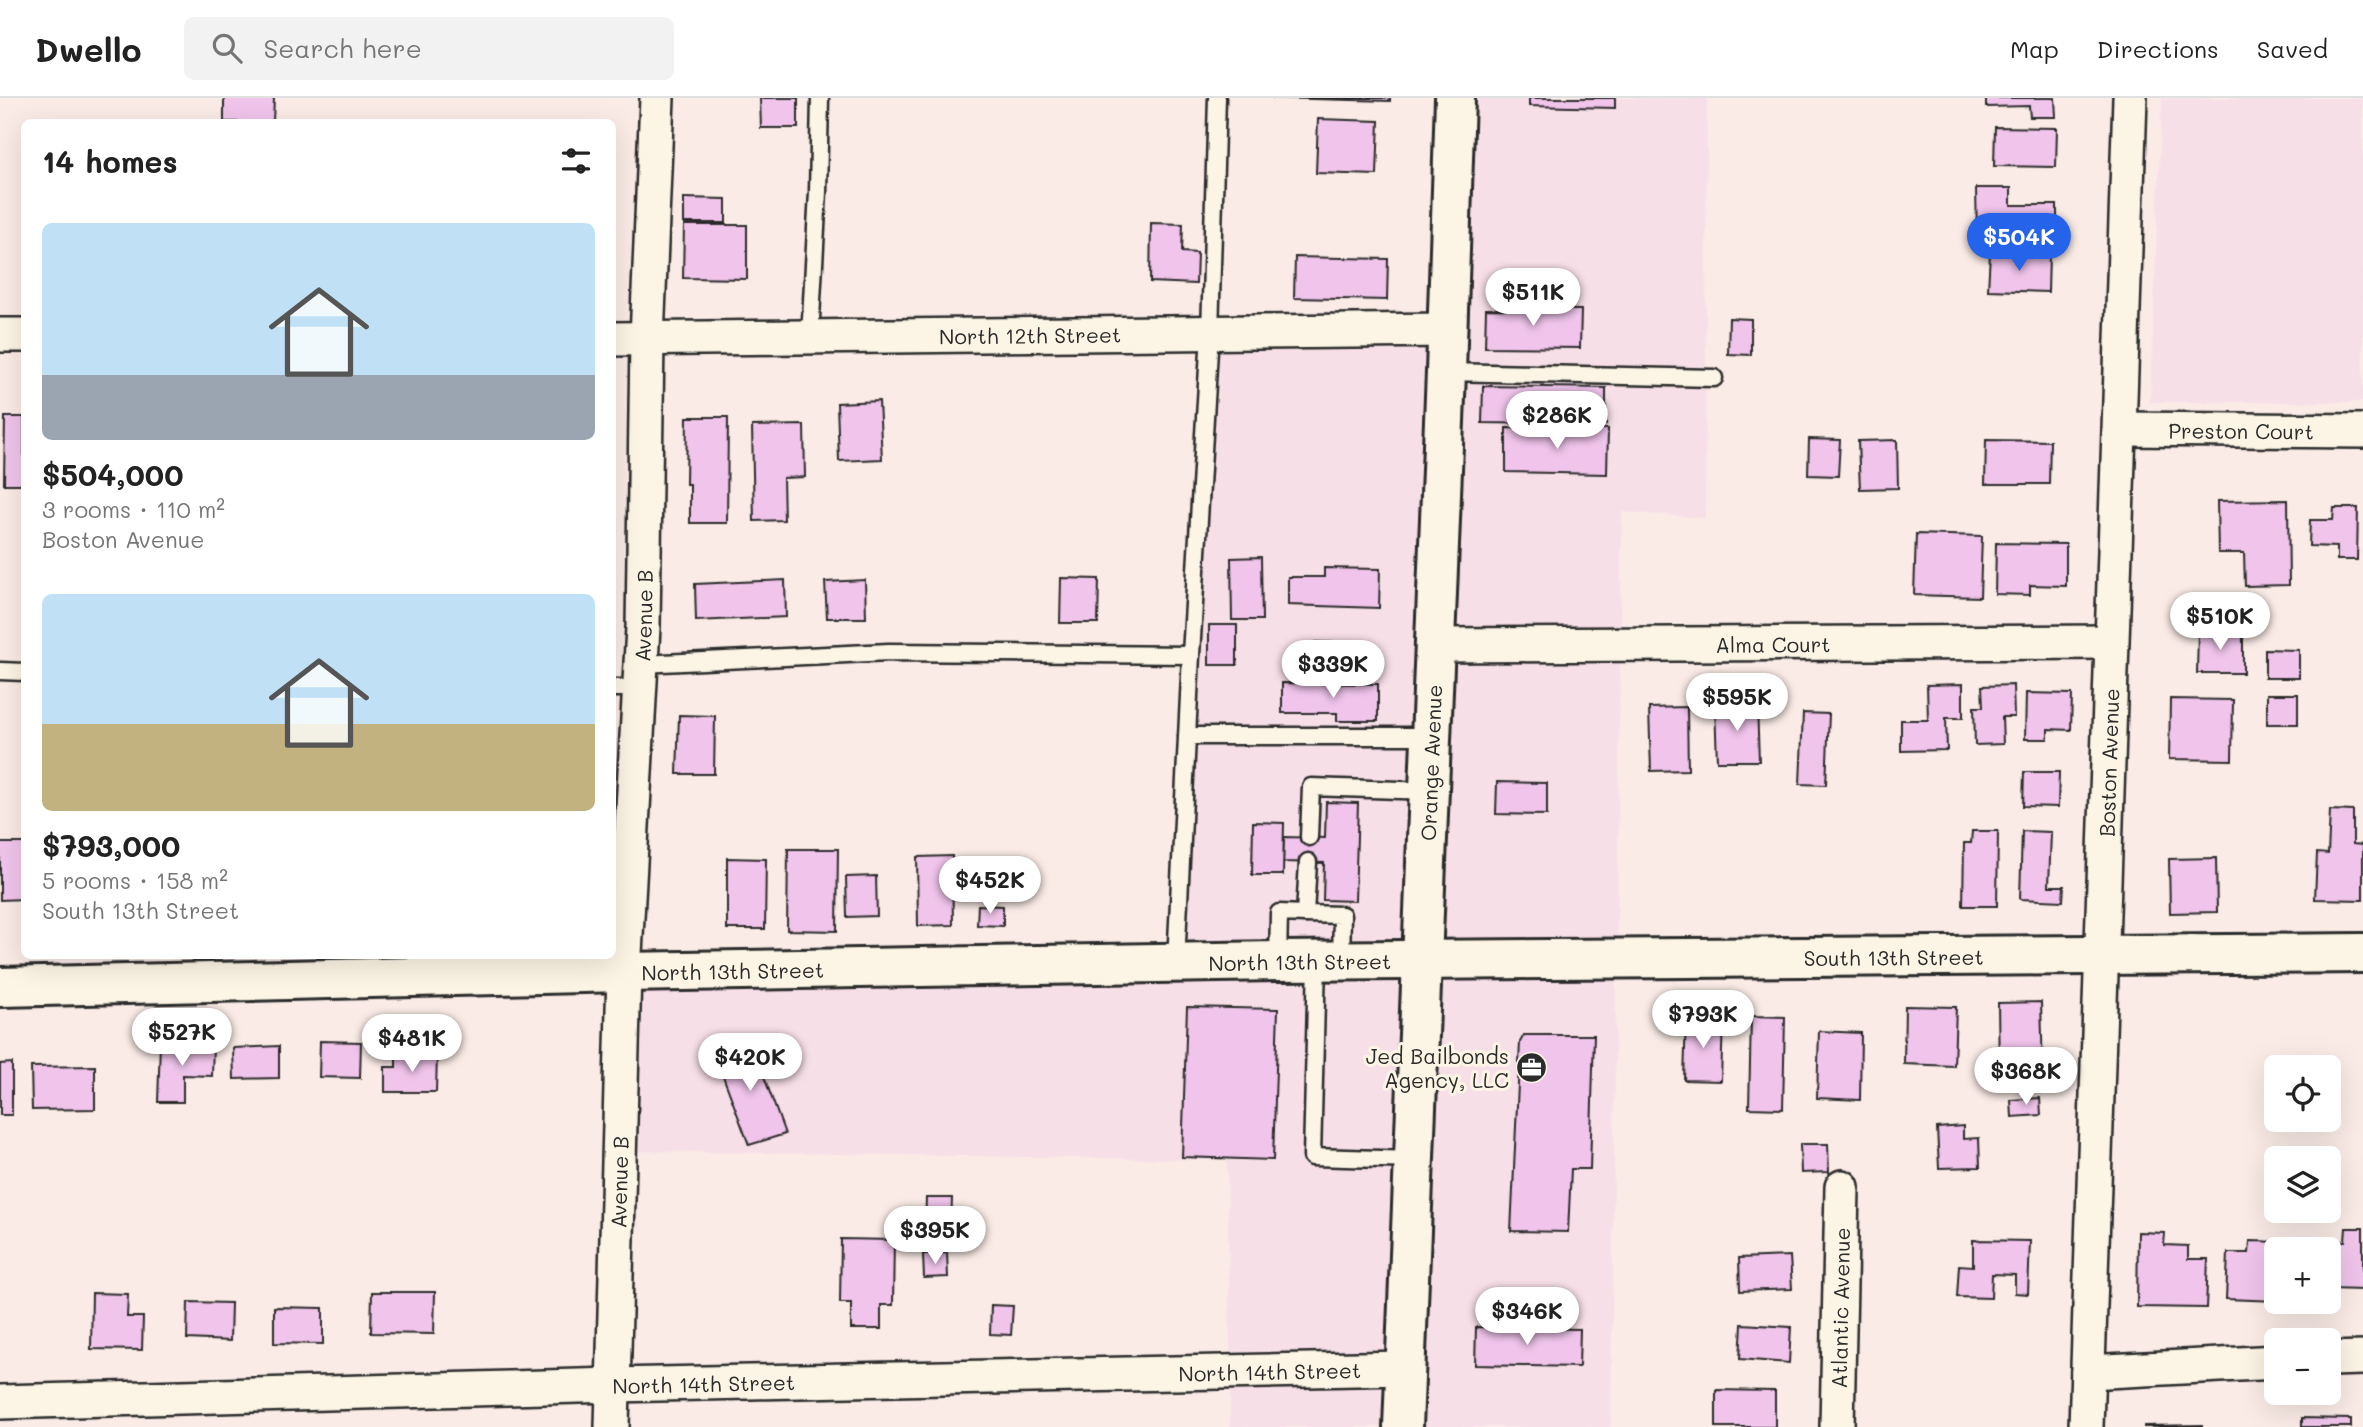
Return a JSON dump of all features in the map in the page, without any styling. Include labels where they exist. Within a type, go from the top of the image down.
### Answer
[{"type":"street","name":"Avenue B","points":[[612,1427],[631,680],[657,98]]},
{"type":"street","name":"Orange Avenue","points":[[1403,1427],[1430,791],[1455,98]]},
{"type":"street","name":"Boston Avenue","points":[[2086,1427],[2130,98]]},
{"type":"street","name":"North 12th Street","points":[[616,338],[1448,330]]},
{"type":"street","points":[[0,335],[21,335]]},
{"type":"street","name":"Preston Court","points":[[2120,429],[2363,432]]},
{"type":"street","name":"Alma Court","points":[[1435,645],[2111,642]]},
{"type":"street","name":"South 13th Street","points":[[1423,960],[2363,953]]},
{"type":"street","name":"North 13th Street","points":[[0,987],[624,972],[1423,960]]},
{"type":"street","name":"Atlantic Avenue","points":[[1837,1427],[1842,1187]]},
{"type":"street","points":[[2341,1359],[2363,1358]]},
{"type":"street","points":[[2088,1372],[2264,1363]]},
{"type":"street","name":"North 14th Street","points":[[0,1402],[614,1385],[1405,1368]]},
{"type":"lane","points":[[810,337],[820,98]]},
{"type":"lane","points":[[1176,963],[1186,736],[1210,333],[1217,98]]},
{"type":"lane","points":[[1446,372],[1714,378]]},
{"type":"lane","points":[[631,680],[889,652],[1191,655]]},
{"type":"lane","points":[[0,671],[21,672]]},
{"type":"lane","points":[[1186,736],[1431,736]]},
{"type":"lane","points":[[1309,837],[1311,787],[1430,791]]},
{"type":"lane","points":[[1305,914],[1308,863]]},
{"type":"lane","points":[[1278,961],[1279,913],[1342,915],[1329,961],[1312,1157],[1415,1160]]},
{"type":"shaded area","points":[[1471,98],[1707,98],[1705,518],[1622,512],[1620,630],[1451,631]]},
{"type":"shaded area","points":[[2162,98],[2363,98],[2363,402],[2150,402]]},
{"type":"shaded area","points":[[1431,344],[1408,946],[1176,949],[1207,347]]},
{"type":"shaded area","points":[[1620,658],[1617,944],[1440,945],[1450,659]]},
{"type":"shaded area","points":[[1616,972],[1611,1427],[1420,1427],[1438,974]]},
{"type":"shaded area","points":[[1406,974],[1390,1354],[1230,1357],[1227,1160],[635,1151],[639,986]]},
{"type":"shaded area","points":[[1389,1383],[1387,1427],[1230,1427],[1230,1386]]},
{"type":"building","points":[[224,98],[274,98],[273,119],[224,119]]},
{"type":"building","points":[[760,98],[798,98],[798,128],[761,128]]},
{"type":"building","points":[[1272,98],[1390,98],[1390,101]]},
{"type":"building","points":[[1529,98],[1615,98],[1615,108],[1529,106]]},
{"type":"building","points":[[1986,98],[2055,98],[2056,117],[2030,117],[2029,106],[1986,107]]},
{"type":"building","points":[[1318,119],[1379,121],[1377,175],[1316,173]]},
{"type":"building","points":[[1995,127],[2057,128],[2056,167],[1994,166]]},
{"type":"building","points":[[1976,188],[2011,188],[2011,205],[2057,205],[2057,234],[1977,235]]},
{"type":"building","points":[[684,198],[726,199],[726,223],[684,223]]},
{"type":"building","points":[[1151,223],[1183,224],[1182,252],[1197,253],[1196,284],[1150,282]]},
{"type":"building","points":[[684,225],[747,225],[747,279],[683,278]]},
{"type":"building","points":[[1990,253],[2049,255],[2048,292],[1988,290]]},
{"type":"building","points":[[1295,257],[1388,259],[1387,300],[1294,298]]},
{"type":"building","points":[[1486,309],[1581,310],[1580,348],[1485,347]]},
{"type":"building","points":[[1729,318],[1751,319],[1751,355],[1728,354]]},
{"type":"building","points":[[1483,386],[1606,388],[1606,425],[1482,423]]},
{"type":"building","points":[[879,401],[882,459],[839,461],[837,403]]},
{"type":"building","points":[[5,417],[21,417],[21,484],[4,484]]},
{"type":"building","points":[[687,417],[728,417],[727,523],[690,523],[690,484],[686,484]]},
{"type":"building","points":[[804,425],[805,477],[783,478],[784,520],[754,521],[752,426]]},
{"type":"building","points":[[1506,428],[1608,429],[1607,474],[1506,472]]},
{"type":"building","points":[[1809,439],[1840,440],[1838,476],[1808,475]]},
{"type":"building","points":[[1897,440],[1898,488],[1860,489],[1858,441]]},
{"type":"building","points":[[1986,440],[2050,441],[2049,484],[1985,484]]},
{"type":"building","points":[[2288,500],[2289,585],[2245,586],[2244,553],[2218,553],[2217,501]]},
{"type":"building","points":[[2334,508],[2358,508],[2357,560],[2337,560],[2337,547],[2309,546],[2310,520],[2333,520]]},
{"type":"building","points":[[1916,534],[1982,536],[1980,597],[1914,595]]},
{"type":"building","points":[[1996,543],[2066,544],[2066,586],[2030,585],[2030,595],[1995,594]]},
{"type":"building","points":[[1261,557],[1262,620],[1232,620],[1231,558]]},
{"type":"building","points":[[1324,568],[1380,569],[1379,608],[1288,605],[1288,577],[1324,577]]},
{"type":"building","points":[[1061,578],[1099,579],[1098,623],[1060,623]]},
{"type":"building","points":[[785,580],[786,617],[696,621],[695,584]]},
{"type":"building","points":[[865,580],[866,618],[827,618],[825,582]]},
{"type":"building","points":[[1209,625],[1237,625],[1237,665],[1209,665]]},
{"type":"building","points":[[2198,631],[2243,632],[2243,673],[2197,673]]},
{"type":"building","points":[[1315,642],[1376,644],[1375,676],[1314,674]]},
{"type":"building","points":[[2265,649],[2299,650],[2299,678],[2265,678]]},
{"type":"building","points":[[1282,683],[1378,684],[1378,721],[1337,721],[1337,713],[1282,713]]},
{"type":"building","points":[[1963,684],[1963,718],[1946,718],[1947,750],[1901,751],[1901,720],[1928,720],[1927,685]]},
{"type":"building","points":[[2013,685],[2014,717],[2002,717],[2003,744],[1975,745],[1974,707],[1983,707],[1982,686]]},
{"type":"building","points":[[2026,693],[2072,694],[2071,730],[2048,729],[2048,739],[2025,739]]},
{"type":"building","points":[[2267,694],[2298,694],[2298,724],[2267,724]]},
{"type":"building","points":[[2170,699],[2233,700],[2232,760],[2169,759]]},
{"type":"building","points":[[1757,705],[1759,761],[1717,761],[1715,706]]},
{"type":"building","points":[[1687,707],[1688,770],[1651,771],[1649,708]]},
{"type":"building","points":[[1803,713],[1829,714],[1826,785],[1800,784]]},
{"type":"building","points":[[679,715],[715,716],[714,774],[677,774]]},
{"type":"building","points":[[2024,772],[2059,772],[2058,807],[2023,806]]},
{"type":"building","points":[[1497,782],[1547,783],[1547,815],[1496,814]]},
{"type":"building","points":[[1326,802],[1358,803],[1355,901],[1323,900],[1324,863],[1283,862],[1284,837],[1325,838]]},
{"type":"building","points":[[2330,810],[2353,811],[2353,844],[2363,845],[2363,900],[2315,899],[2317,853],[2328,854]]},
{"type":"building","points":[[1253,822],[1284,823],[1283,875],[1252,875]]},
{"type":"building","points":[[1972,831],[1998,831],[1997,906],[1963,906],[1964,843],[1971,843]]},
{"type":"building","points":[[2022,831],[2051,832],[2049,886],[2064,886],[2063,901],[2020,899]]},
{"type":"building","points":[[0,843],[21,843],[21,899],[0,900]]},
{"type":"building","points":[[788,849],[838,849],[837,931],[787,930]]},
{"type":"building","points":[[952,856],[953,925],[918,926],[917,857]]},
{"type":"building","points":[[727,858],[766,859],[765,929],[727,929]]},
{"type":"building","points":[[2216,858],[2217,912],[2170,913],[2169,859]]},
{"type":"building","points":[[876,876],[877,916],[847,917],[846,877]]},
{"type":"building","points":[[978,905],[1003,906],[1003,926],[977,925]]},
{"type":"building","points":[[2041,1002],[2043,1072],[1999,1073],[1998,1003]]},
{"type":"building","points":[[1905,1006],[1956,1007],[1954,1066],[1904,1064]]},
{"type":"building","points":[[1187,1007],[1278,1009],[1273,1160],[1182,1157]]},
{"type":"building","points":[[1751,1016],[1785,1017],[1783,1109],[1749,1108]]},
{"type":"building","points":[[1686,1018],[1723,1019],[1721,1081],[1684,1080]]},
{"type":"building","points":[[1819,1031],[1861,1033],[1860,1100],[1817,1098]]},
{"type":"building","points":[[1524,1035],[1594,1035],[1590,1169],[1571,1169],[1568,1232],[1511,1231],[1520,1042]]},
{"type":"building","points":[[320,1041],[361,1042],[360,1078],[319,1077]]},
{"type":"building","points":[[751,1041],[785,1134],[749,1145],[714,1052]]},
{"type":"building","points":[[160,1043],[213,1044],[212,1076],[183,1075],[183,1102],[158,1102]]},
{"type":"building","points":[[279,1046],[279,1078],[234,1079],[233,1048]]},
{"type":"building","points":[[396,1053],[437,1054],[436,1092],[385,1092],[385,1067],[396,1067]]},
{"type":"building","points":[[12,1063],[12,1115],[0,1115],[0,1064]]},
{"type":"building","points":[[95,1066],[95,1109],[32,1110],[31,1067]]},
{"type":"building","points":[[2040,1098],[2041,1115],[2012,1117],[2011,1100]]},
{"type":"building","points":[[1963,1126],[1963,1139],[1979,1138],[1980,1167],[1939,1168],[1937,1128]]},
{"type":"building","points":[[1800,1144],[1828,1144],[1829,1172],[1801,1173]]},
{"type":"building","points":[[926,1198],[952,1198],[951,1230],[925,1229]]},
{"type":"building","points":[[2346,1228],[2363,1228],[2363,1290],[2341,1289],[2341,1241],[2345,1241]]},
{"type":"building","points":[[2138,1232],[2165,1233],[2164,1245],[2188,1246],[2188,1259],[2208,1259],[2206,1308],[2137,1307]]},
{"type":"building","points":[[841,1239],[894,1240],[893,1305],[881,1305],[881,1329],[851,1329],[851,1303],[840,1303]]},
{"type":"building","points":[[1973,1240],[2030,1241],[2028,1294],[2015,1293],[2015,1275],[1992,1274],[1991,1298],[1957,1297],[1959,1265],[1973,1266]]},
{"type":"building","points":[[2250,1241],[2264,1241],[2264,1300],[2226,1299],[2228,1253],[2249,1253]]},
{"type":"building","points":[[947,1253],[948,1277],[924,1278],[923,1254]]},
{"type":"building","points":[[1790,1256],[1792,1289],[1740,1291],[1739,1258]]},
{"type":"building","points":[[372,1292],[435,1292],[434,1334],[371,1333]]},
{"type":"building","points":[[92,1293],[128,1294],[127,1317],[143,1317],[142,1350],[91,1349]]},
{"type":"building","points":[[188,1302],[231,1303],[230,1341],[187,1339]]},
{"type":"building","points":[[991,1305],[1013,1306],[1011,1335],[990,1334]]},
{"type":"building","points":[[274,1307],[323,1308],[323,1344],[274,1343]]},
{"type":"building","points":[[1742,1324],[1791,1327],[1789,1363],[1740,1359]]},
{"type":"building","points":[[1476,1327],[1580,1329],[1579,1367],[1475,1365]]},
{"type":"building","points":[[1716,1390],[1775,1391],[1775,1427],[1716,1427]]},
{"type":"building","points":[[2302,1418],[2351,1419],[2351,1427],[2302,1427]]},
{"type":"building","points":[[2144,1426],[2202,1427],[2144,1427]]},
{"type":"place","name":"Jed Bailbonds Agency, LLC","points":[[1532,1067]]}]
